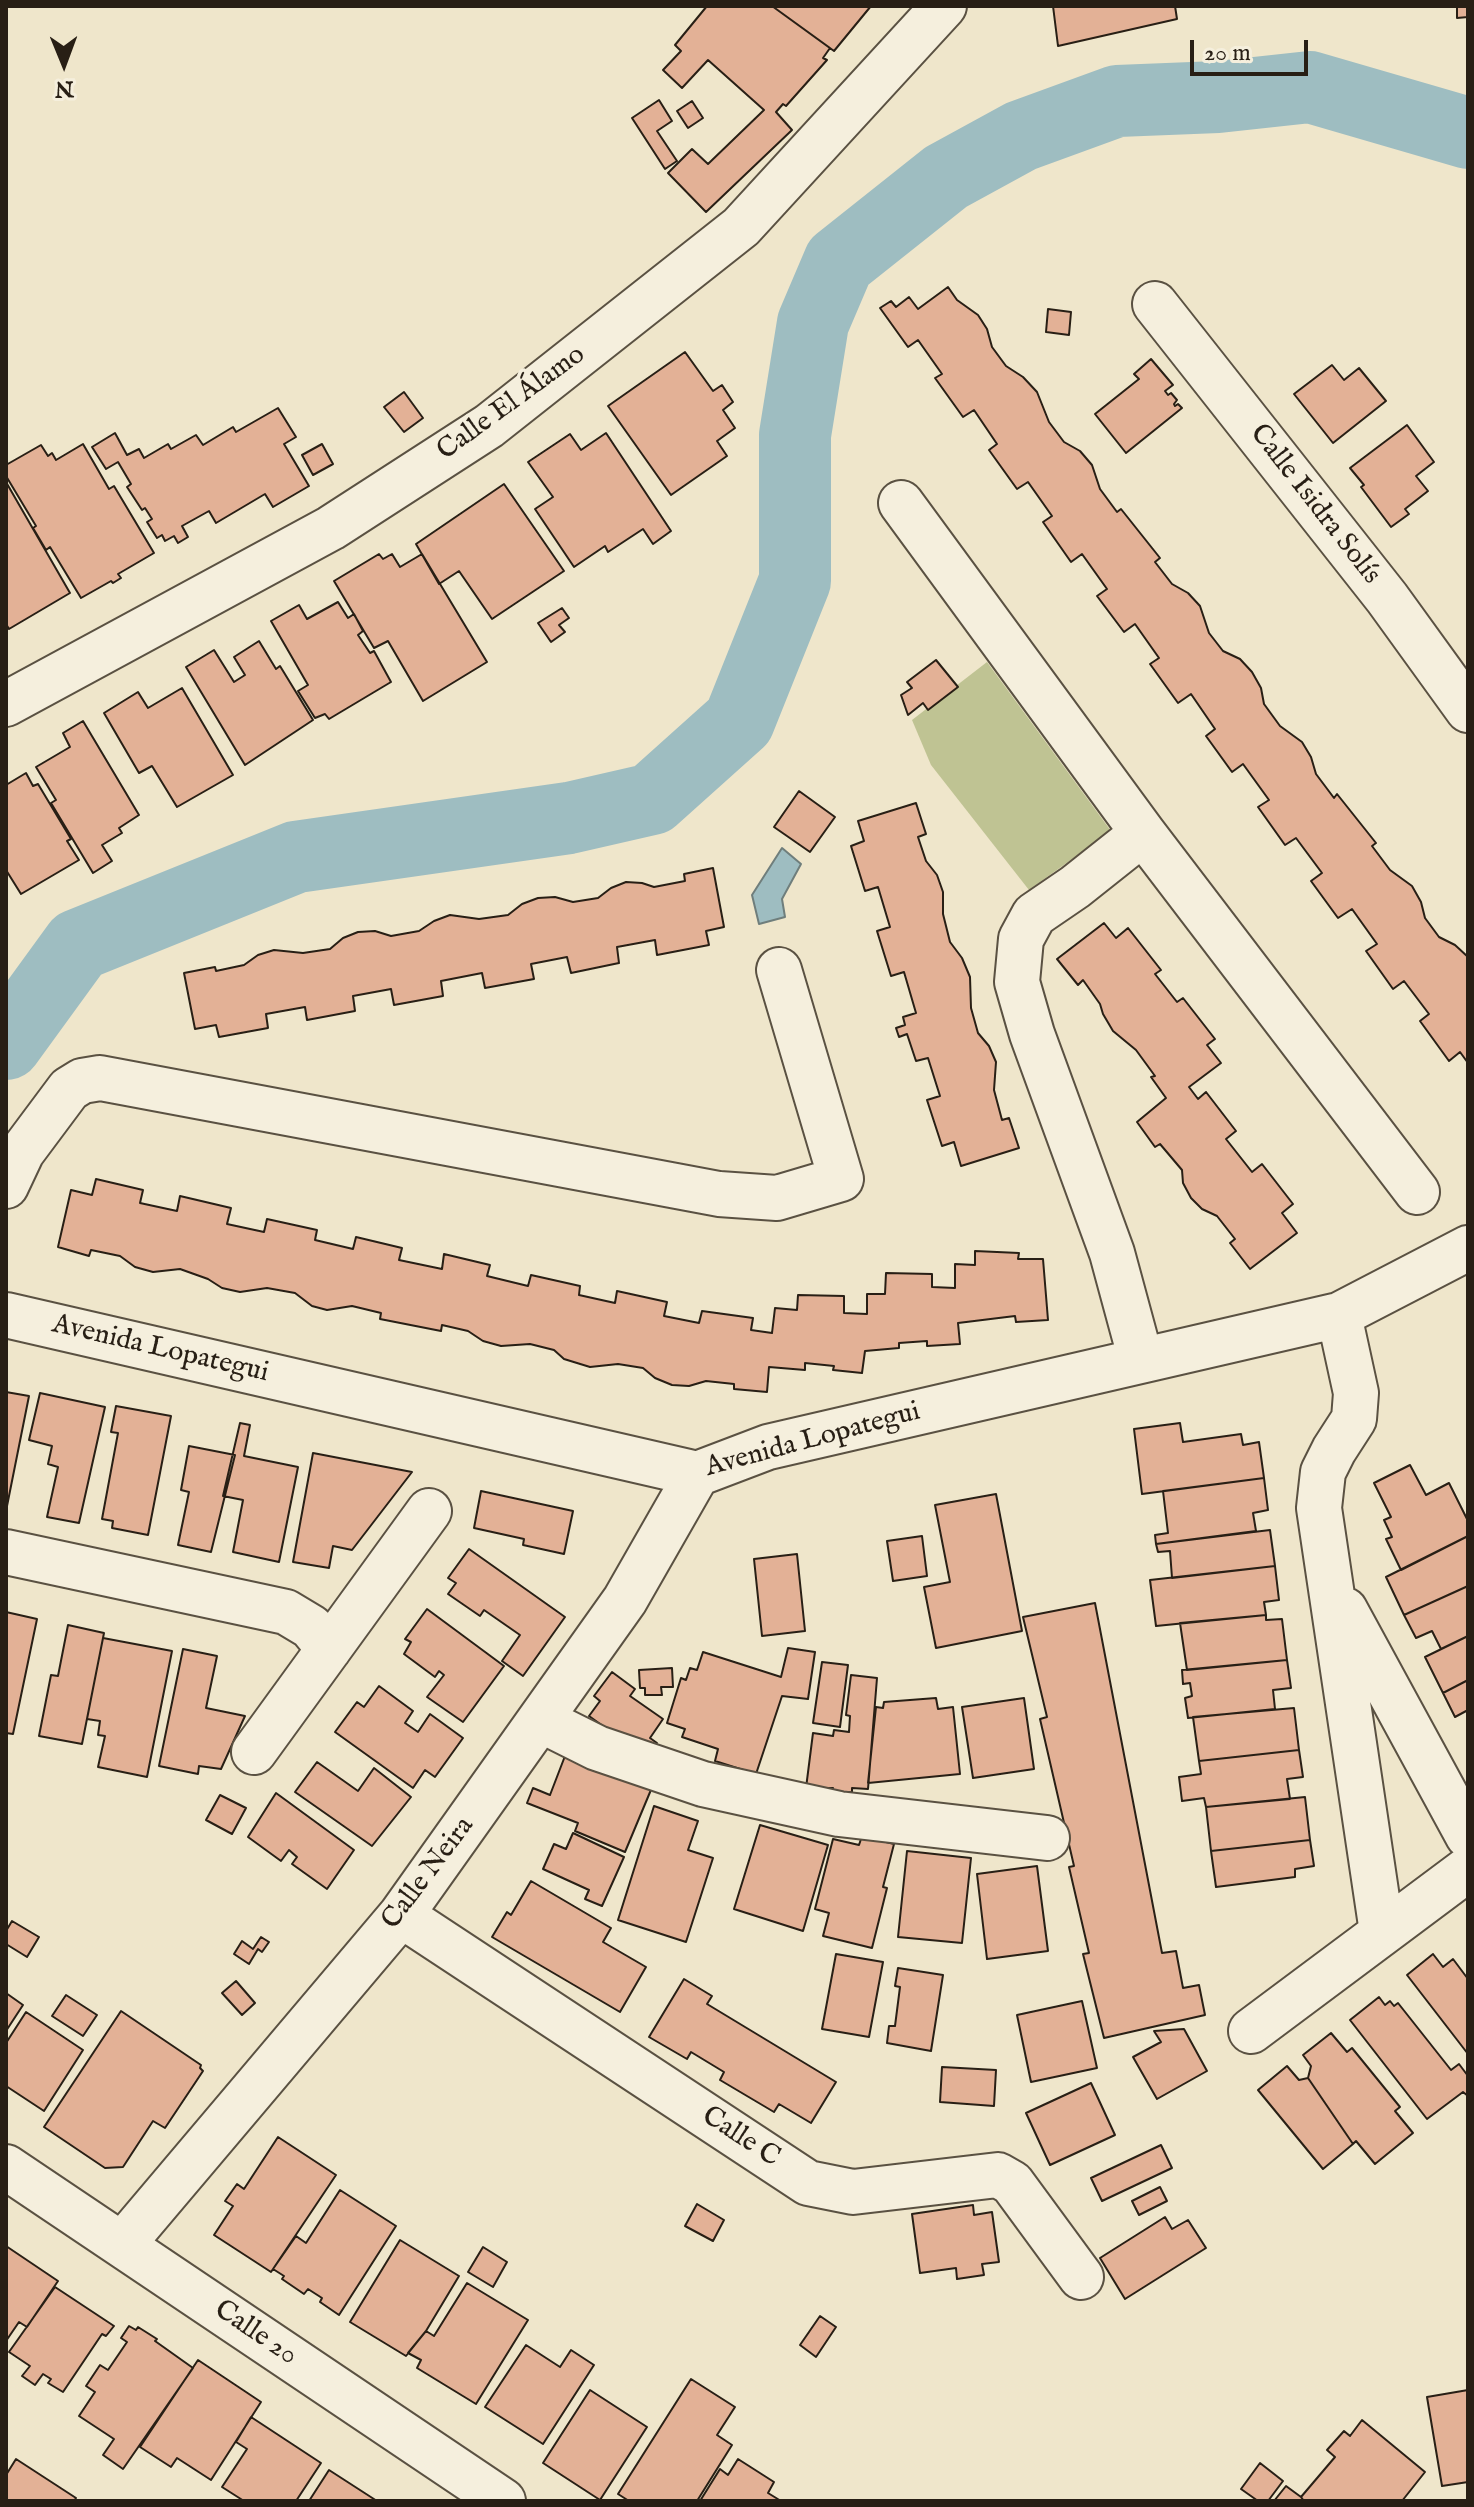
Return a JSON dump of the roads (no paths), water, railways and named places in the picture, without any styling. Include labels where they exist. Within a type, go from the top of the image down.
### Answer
[{"type":"street","name":"Calle El Álamo","points":[[6,704],[331,528],[489,426],[741,227],[944,6]]},
{"type":"street","name":"Calle Isidra Solís","points":[[1155,304],[1387,598],[1468,710]]},
{"type":"street","points":[[901,503],[1143,833],[1417,1192]]},
{"type":"street","points":[[1141,1360],[1112,1253],[1032,1034],[1017,982],[1021,939],[1034,915],[1143,833]]},
{"type":"street","points":[[6,1186],[22,1152],[69,1089],[82,1081],[100,1078],[719,1194],[777,1198],[841,1179],[779,970]]},
{"type":"street","name":"Avenida Lopategui","points":[[6,1315],[697,1474],[768,1447],[1339,1315],[1468,1248]]},
{"type":"street","points":[[1339,1315],[1356,1393],[1354,1419],[1323,1472],[1319,1508],[1382,1932]]},
{"type":"street","name":"Calle Neira","points":[[122,2245],[401,1915],[625,1600],[697,1474]]},
{"type":"street","points":[[254,1752],[429,1511]]},
{"type":"street","points":[[6,1552],[286,1612],[311,1627],[329,1649]]},
{"type":"street","points":[[1330,1584],[1468,1836]]},
{"type":"street","points":[[541,1720],[597,1748],[703,1784],[839,1814],[1047,1838]]},
{"type":"street","points":[[1251,2031],[1468,1869]]},
{"type":"street","name":"Calle C","points":[[401,1915],[808,2183],[853,2192],[998,2175],[1012,2183],[1081,2277]]},
{"type":"street","name":"Calle 20","points":[[6,2167],[503,2501]]},
{"type":"water","points":[[782,848],[801,864],[782,899],[785,917],[759,924],[752,895]]},
{"type":"waterway","points":[[6,1044],[78,945],[296,857],[569,818],[652,799],[739,721],[795,581],[795,435],[813,323],[839,262],[946,177],[1021,136],[1117,101],[1218,97],[1310,87],[1468,133]]}]
